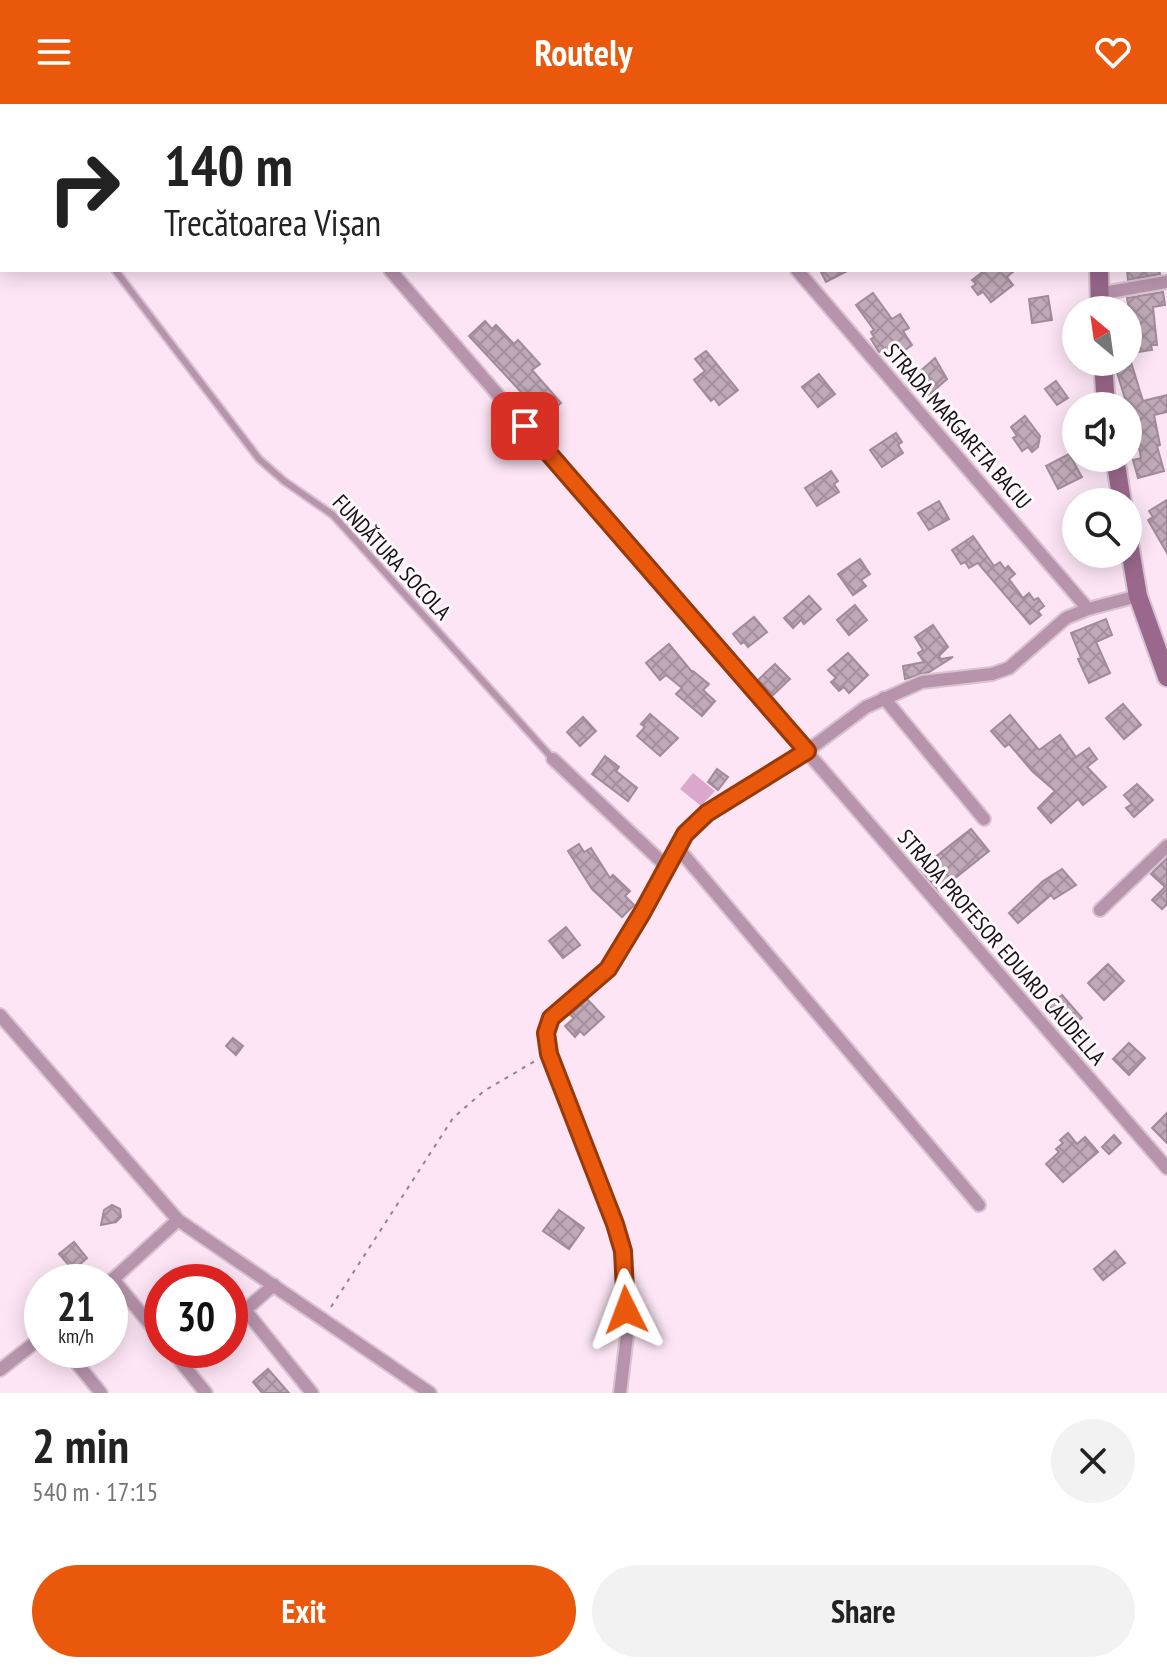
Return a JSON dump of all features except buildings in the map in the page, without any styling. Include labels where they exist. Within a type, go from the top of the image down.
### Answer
[{"type":"main road","points":[[1099,272],[1099,296]]},
{"type":"main road","points":[[1133,568],[1138,596],[1167,677]]},
{"type":"street","name":"STRADA PROFESOR EDUARD CAUDELLA","points":[[392,272],[1167,1168]]},
{"type":"street","name":"STRADA MARGARETA BACIU","points":[[799,272],[1088,609]]},
{"type":"street","points":[[1119,296],[1167,282]]},
{"type":"street","points":[[620,1393],[627,1335],[623,1251],[604,1191],[549,1054],[546,1033],[551,1018],[608,969],[685,834],[707,813],[807,751],[847,720],[884,698],[922,682],[992,674],[1009,668],[1066,618],[1138,596]]},
{"type":"street","points":[[884,698],[984,819]]},
{"type":"street","points":[[553,759],[666,866]]},
{"type":"street","points":[[1100,910],[1167,846]]},
{"type":"street","points":[[677,847],[979,1205]]},
{"type":"street","points":[[0,1015],[178,1220],[430,1393]]},
{"type":"street","points":[[128,1265],[178,1220]]},
{"type":"street","points":[[274,1285],[245,1310],[312,1393]]},
{"type":"street","points":[[128,1299],[144,1318]]},
{"type":"street","points":[[0,1370],[24,1351]]},
{"type":"street","points":[[81,1368],[101,1393]]},
{"type":"street","points":[[186,1368],[206,1393]]},
{"type":"lane","name":"FUNDĂTURA SOCOLA","points":[[117,272],[259,459],[284,481],[333,515],[553,759]]},
{"type":"path","points":[[324,1318],[453,1118],[484,1091],[549,1054]]},
{"type":"shaded area","points":[[693,773],[715,791],[701,806],[680,789]]},
{"type":"route","points":[[525,426],[807,751],[707,813],[685,834],[608,969],[551,1018],[546,1033],[549,1054],[604,1191],[623,1251],[626,1310]]}]
